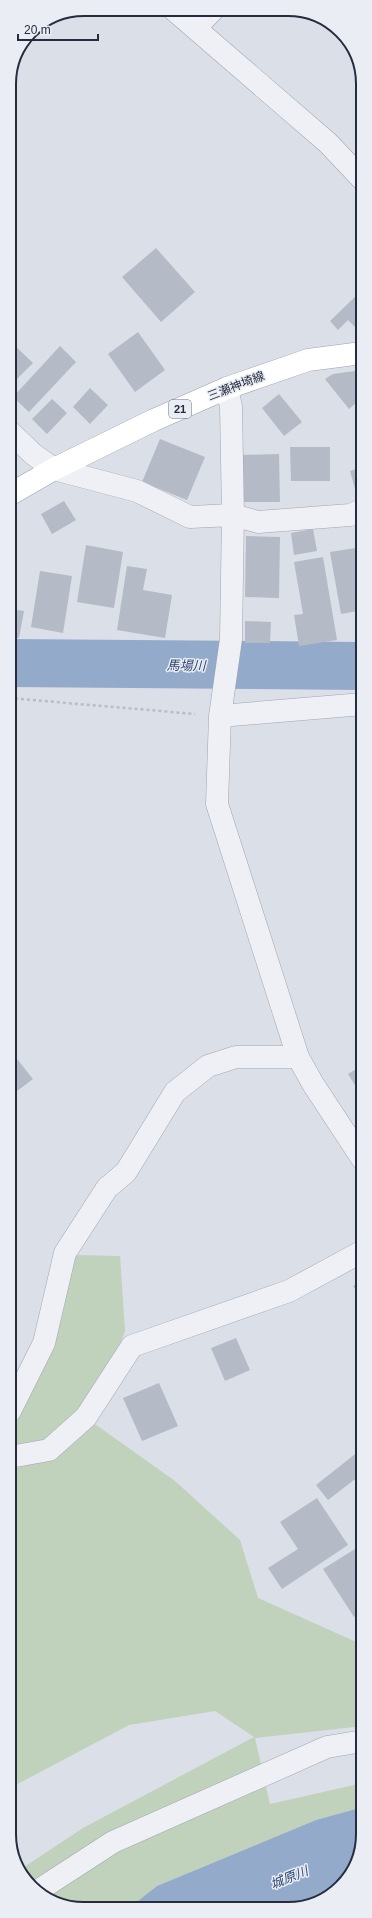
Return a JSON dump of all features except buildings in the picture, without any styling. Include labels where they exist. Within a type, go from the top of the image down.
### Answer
[{"type":"main road","name":"三瀬神埼線","points":[[16,491],[54,470],[154,420],[227,388],[308,360],[356,354]]},
{"type":"street","points":[[181,16],[328,143],[356,173]]},
{"type":"street","points":[[195,28],[207,16]]},
{"type":"street","points":[[227,388],[231,407],[233,515],[231,639],[220,716],[217,804],[298,1056],[313,1084],[356,1149]]},
{"type":"street","points":[[16,438],[54,470],[137,491],[190,517],[233,515],[258,522],[350,515],[356,512]]},
{"type":"street","points":[[220,716],[356,705]]},
{"type":"street","points":[[16,1399],[44,1344],[65,1253],[107,1188],[126,1172],[176,1092],[208,1066],[236,1057],[298,1056]]},
{"type":"street","points":[[16,1456],[49,1450],[86,1417],[132,1346],[290,1291],[356,1255]]},
{"type":"street","points":[[43,1888],[113,1842],[327,1747],[356,1742]]},
{"type":"path","points":[[16,699],[220,716]]},
{"type":"green space","points":[[74,1255],[120,1256],[125,1331],[92,1422],[175,1481],[240,1540],[258,1598],[356,1642],[356,1727],[255,1738],[270,1804],[356,1785],[356,1809],[316,1820],[157,1886],[137,1902],[84,1902],[71,1901],[58,1897],[43,1888],[33,1879],[24,1867],[83,1828],[254,1737],[215,1711],[129,1725],[16,1785],[16,1412],[50,1353]]},
{"type":"water","name":"城原川","points":[[356,1809],[355,1847],[352,1856],[347,1868],[339,1879],[322,1893],[310,1898],[288,1902],[137,1902],[157,1886],[316,1820]]},
{"type":"waterway","name":"馬場川","points":[[16,663],[356,666]]}]
